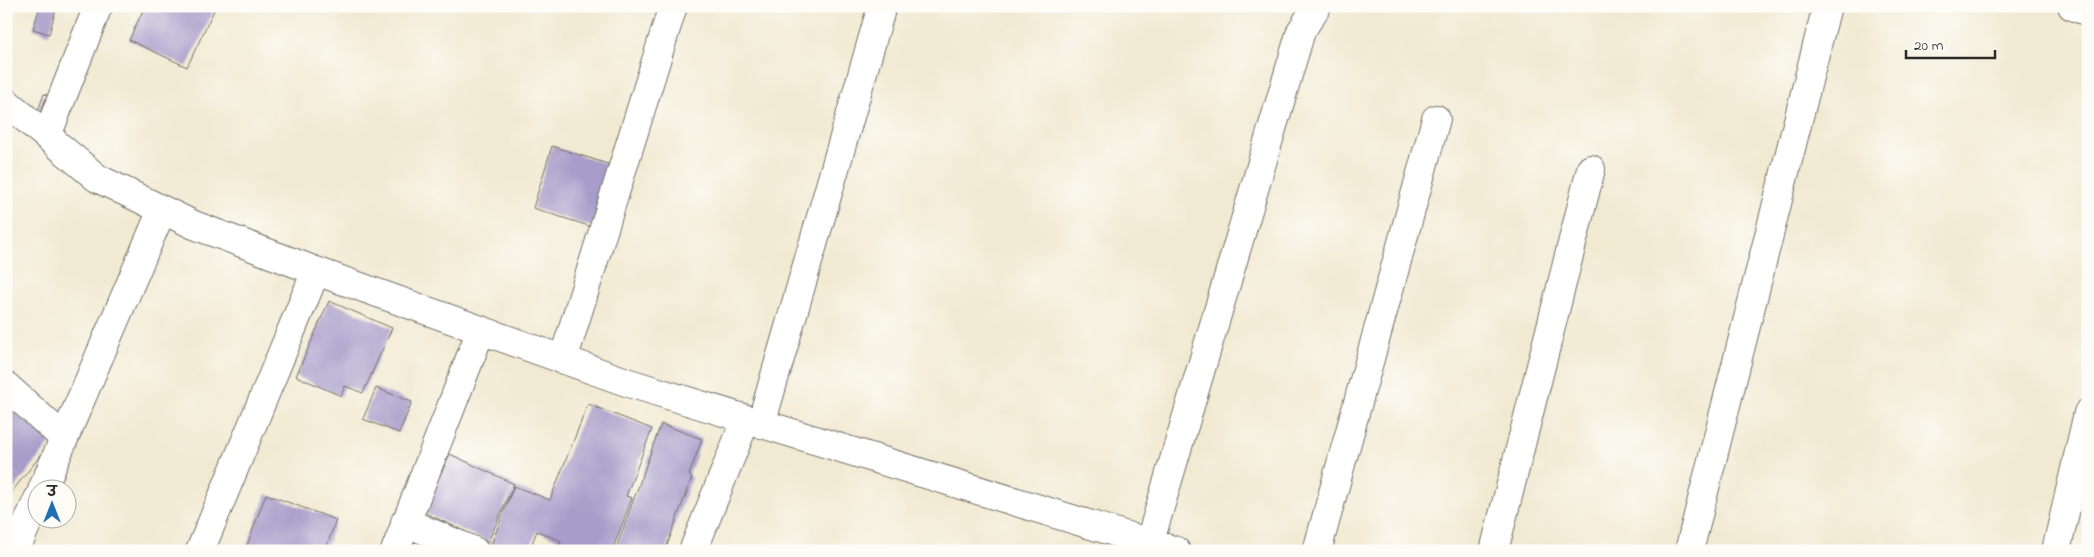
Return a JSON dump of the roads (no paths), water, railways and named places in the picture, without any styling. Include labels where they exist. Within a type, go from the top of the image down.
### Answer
[{"type":"street","points":[[47,136],[98,6]]},
{"type":"street","points":[[563,360],[673,6]]},
{"type":"street","points":[[693,551],[754,421],[882,6]]},
{"type":"street","points":[[1148,547],[1301,31],[1317,6]]},
{"type":"street","points":[[1689,551],[1827,6]]},
{"type":"street","points":[[2072,6],[2088,12]]},
{"type":"street","points":[[6,102],[97,178],[194,225],[316,271],[629,383],[1148,547],[1176,551]]},
{"type":"street","points":[[1317,551],[1436,119]]},
{"type":"street","points":[[1494,551],[1591,169]]},
{"type":"street","points":[[46,480],[162,210]]},
{"type":"street","points":[[200,551],[316,271]]},
{"type":"street","points":[[394,551],[481,330]]},
{"type":"street","points":[[6,386],[64,438]]},
{"type":"street","points":[[2056,551],[2088,413]]},
{"type":"street","points":[[15,551],[28,522]]},
{"type":"street","points":[[405,522],[474,551]]}]
